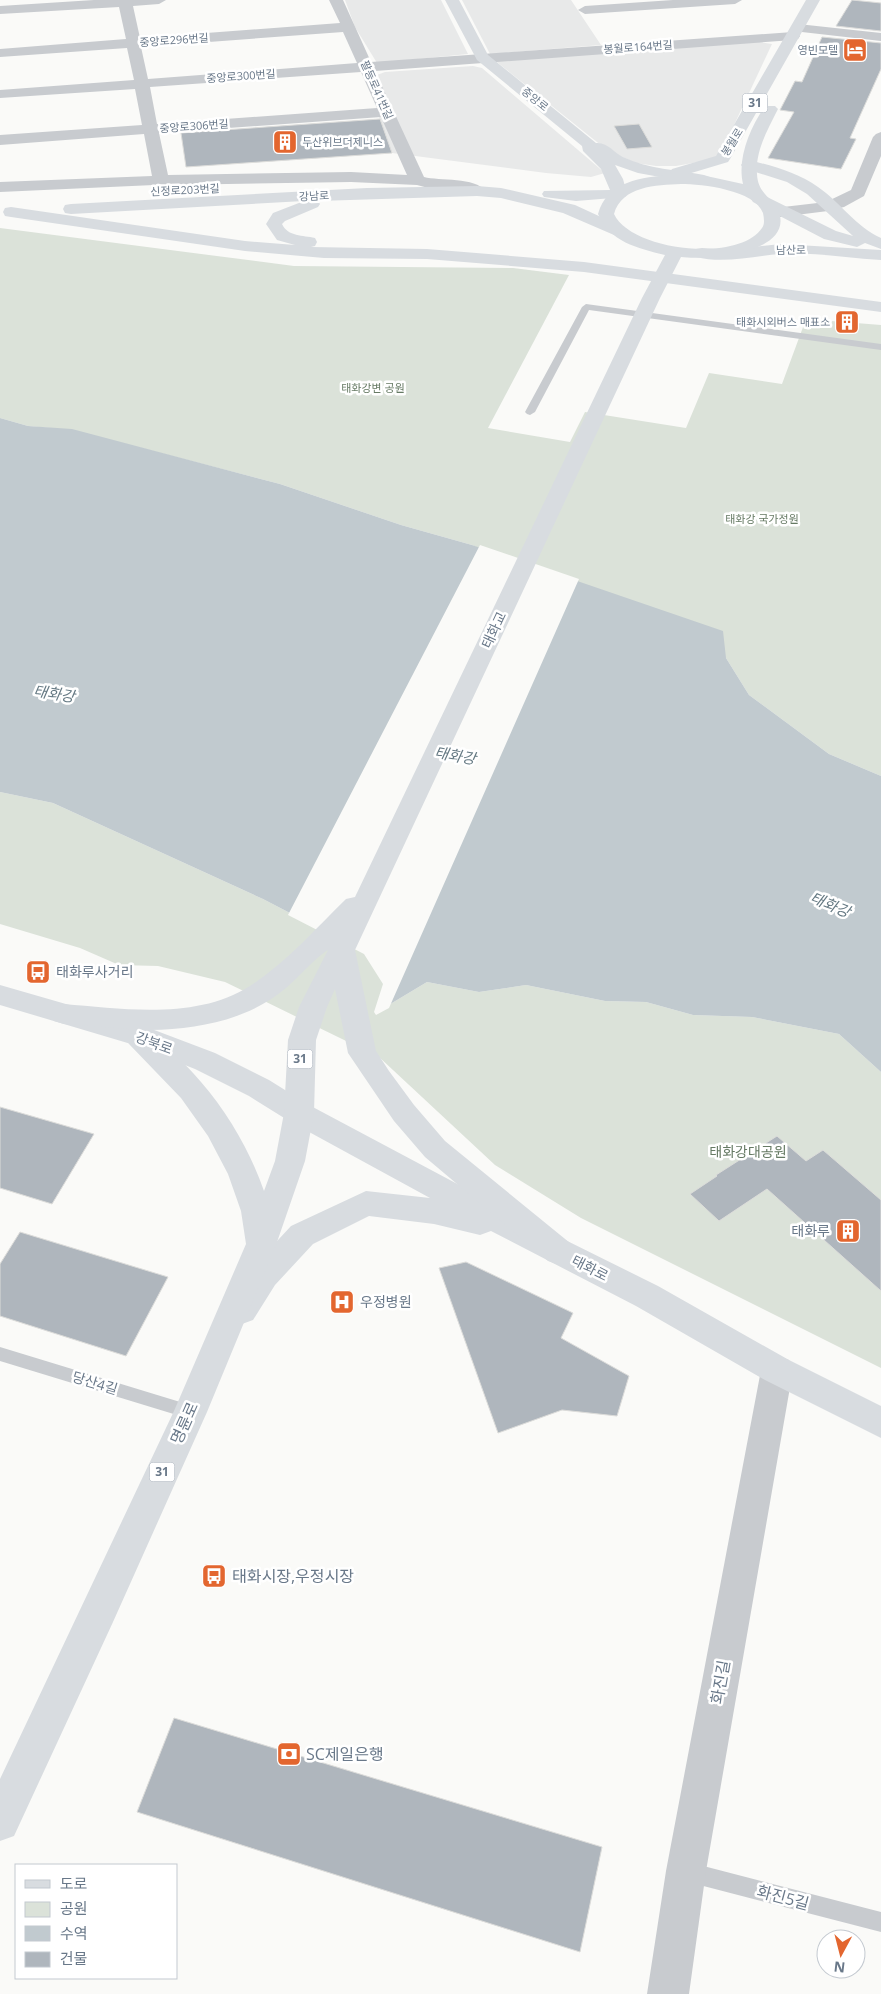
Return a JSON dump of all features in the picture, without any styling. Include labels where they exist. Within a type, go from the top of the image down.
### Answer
[{"type":"main road","name":"중앙로","points":[[452,0],[482,58],[590,145],[589,148],[604,161],[614,175],[618,194]]},
{"type":"main road","name":"봉월로","points":[[644,183],[722,159],[801,35],[813,0]]},
{"type":"main road","points":[[801,35],[827,0]]},
{"type":"main road","name":"봉월로","points":[[758,198],[747,178],[750,155],[777,95]]},
{"type":"main road","points":[[590,145],[600,148],[616,160],[638,168],[735,187],[758,198],[778,213],[830,235],[881,245]]},
{"type":"main road","points":[[749,166],[793,180],[813,191],[827,206],[863,236],[881,245]]},
{"type":"main road","points":[[621,233],[612,227],[606,214],[609,202],[618,194],[644,183],[665,180],[704,180]]},
{"type":"main road","points":[[369,190],[292,210],[279,216],[274,224],[276,231],[285,237],[302,241],[386,247],[427,254]]},
{"type":"main road","name":"강남로","points":[[4,210],[369,190],[485,192],[569,209],[673,258],[702,253]]},
{"type":"main road","points":[[485,192],[524,191],[576,196],[618,194]]},
{"type":"main road","points":[[485,192],[547,212],[566,225]]},
{"type":"main road","points":[[4,210],[245,246],[324,253],[427,254],[584,267],[881,306]]},
{"type":"main road","points":[[702,253],[739,248],[755,242],[766,234],[778,213]]},
{"type":"main road","name":"남산로","points":[[702,253],[726,255],[796,249],[881,255]]},
{"type":"main road","points":[[620,256],[651,298]]},
{"type":"main road","name":"태화교","points":[[313,1007],[370,891],[651,298],[673,258]]},
{"type":"main road","points":[[64,1014],[138,1019],[197,1016],[228,1009],[258,994],[286,972],[370,891]]},
{"type":"main road","points":[[341,950],[353,1017],[362,1053],[404,1113],[435,1149],[559,1252]]},
{"type":"main road","name":"강북로","points":[[0,995],[138,1036],[205,1061],[259,1088],[299,1113]]},
{"type":"main road","name":"명륜로","points":[[3,1809],[100,1610],[190,1412],[261,1245],[290,1161],[299,1113],[302,1040],[313,1007]]},
{"type":"main road","points":[[138,1036],[191,1090],[218,1128],[243,1173],[256,1211],[261,1245]]},
{"type":"main road","name":"태화로","points":[[299,1113],[516,1230],[647,1296],[777,1370],[881,1423]]},
{"type":"main road","points":[[216,1349],[264,1276],[302,1235],[366,1203],[434,1211],[516,1230]]},
{"type":"street","points":[[0,10],[158,0]]},
{"type":"street","name":"팔등로41번길","points":[[336,0],[417,180]]},
{"type":"street","points":[[582,5],[735,0]]},
{"type":"street","points":[[126,1],[162,186]]},
{"type":"street","points":[[582,5],[610,49]]},
{"type":"street","name":"중앙로296번길","points":[[0,53],[348,27]]},
{"type":"street","name":"봉월로164번길","points":[[482,58],[801,35],[881,37]]},
{"type":"street","name":"중앙로300번길","points":[[0,94],[482,58]]},
{"type":"street","name":"중앙로306번길","points":[[0,140],[388,112]]},
{"type":"street","points":[[778,213],[827,206],[850,199],[858,193],[874,172],[881,137]]},
{"type":"street","points":[[0,187],[162,186],[351,177],[417,180],[436,185],[458,185],[485,192]]},
{"type":"street","name":"신정로203번길","points":[[0,198],[162,186],[308,184],[369,190],[436,185]]},
{"type":"street","name":"화진길","points":[[668,1994],[686,1871],[777,1370]]},
{"type":"lane","points":[[530,412],[586,307],[881,347]]},
{"type":"lane","name":"당산4길","points":[[0,1354],[190,1412]]},
{"type":"lane","name":"화진5길","points":[[686,1871],[881,1922]]},
{"type":"shaded area","points":[[345,0],[441,0],[468,54],[377,63],[355,27]]},
{"type":"shaded area","points":[[462,0],[571,0],[601,45],[490,54]]},
{"type":"shaded area","points":[[759,42],[772,44],[719,157],[676,166],[636,163],[607,150],[493,59]]},
{"type":"shaded area","points":[[473,66],[482,68],[605,173],[591,177],[546,173],[392,153],[379,117],[377,75],[385,72]]},
{"type":"green space","points":[[0,228],[294,266],[513,268],[569,275],[488,428],[570,442],[585,412],[686,428],[709,373],[782,384],[806,319],[881,325],[881,776],[829,754],[749,695],[726,658],[472,545],[401,525],[280,484],[72,430],[28,426],[0,418]]},
{"type":"green space","name":"태화강대공원","points":[[0,792],[53,803],[263,899],[365,952],[386,984],[377,1012],[427,982],[479,992],[526,985],[605,1001],[646,1002],[693,1015],[752,1017],[839,1034],[881,1072],[881,1368],[581,1218],[495,1165],[379,1057],[225,982],[158,966],[119,965],[80,948],[0,924]]},
{"type":"water","name":"태화강","points":[[0,418],[28,426],[72,429],[280,484],[401,525],[472,545],[723,631],[726,658],[749,695],[829,754],[881,776],[881,1072],[839,1034],[752,1017],[693,1015],[646,1002],[605,1001],[526,985],[479,992],[427,982],[377,1012],[386,984],[365,952],[263,899],[53,803],[0,792]]},
{"type":"pier","points":[[480,545],[579,579],[389,1008],[376,1015],[374,1012],[383,984],[364,954],[288,915]]},
{"type":"building","points":[[852,0],[881,3],[881,31],[836,26]]},
{"type":"building","points":[[822,37],[881,43],[881,69],[850,138],[856,139],[841,169],[768,158],[794,112],[780,110],[795,81],[802,82]]},
{"type":"building","name":"두산위브더제니스","points":[[380,119],[392,153],[186,167],[181,133]]},
{"type":"building","points":[[639,124],[652,147],[627,149],[614,126]]},
{"type":"building","points":[[0,1107],[94,1134],[52,1204],[0,1188]]},
{"type":"building","name":"태화루","points":[[777,1136],[806,1161],[823,1150],[881,1200],[881,1291],[767,1189],[719,1221],[690,1194]]},
{"type":"building","points":[[20,1232],[168,1277],[126,1356],[0,1316],[0,1264]]},
{"type":"building","points":[[466,1262],[573,1313],[561,1338],[629,1376],[617,1416],[562,1410],[498,1433],[439,1268]]},
{"type":"building","points":[[174,1718],[602,1847],[580,1952],[137,1812]]},
{"type":"place","name":"영빈모텔","points":[[855,50]]},
{"type":"place","name":"두산위브더제니스","points":[[285,142]]},
{"type":"place","name":"태화시외버스 매표소","points":[[847,322]]},
{"type":"place","name":"태화루사거리","points":[[38,972]]},
{"type":"place","name":"태화루","points":[[848,1231]]},
{"type":"place","name":"우정병원","points":[[342,1302]]},
{"type":"place","name":"태화시장,우정시장","points":[[214,1576]]},
{"type":"place","name":"SC제일은행","points":[[289,1754]]},
{"type":"park label","name":"태화강변 공원","points":[[373,388]]},
{"type":"park label","name":"태화강 국가정원","points":[[762,519]]}]
